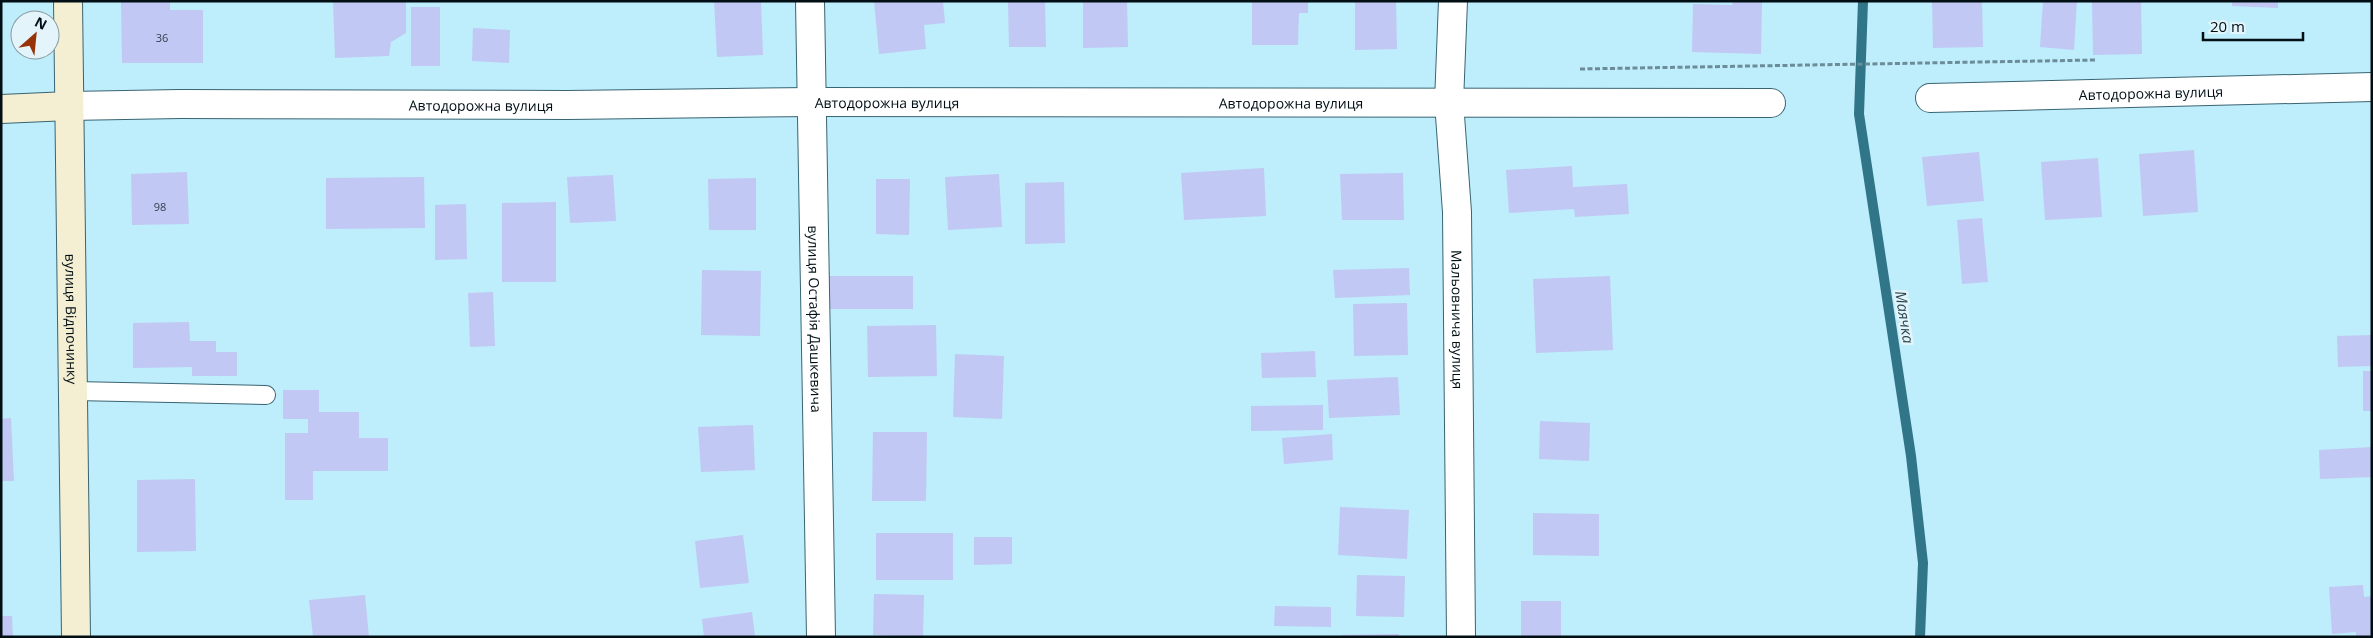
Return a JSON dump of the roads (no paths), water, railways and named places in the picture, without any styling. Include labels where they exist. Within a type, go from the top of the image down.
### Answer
[{"type":"street","name":"вулиця Відпочинку","points":[[68,1],[76,637]]},
{"type":"street","name":"вулиця Остафія Дашкевича","points":[[810,1],[821,637]]},
{"type":"street","name":"Мальовнича вулиця","points":[[1453,1],[1449,102],[1457,212],[1461,637]]},
{"type":"street","name":"Автодорожна вулиця","points":[[1930,98],[2372,87]]},
{"type":"street","name":"Автодорожна вулиця","points":[[1,109],[180,104],[567,105],[811,102],[1012,104],[1772,103]]},
{"type":"lane","points":[[74,391],[266,395]]},
{"type":"waterway","name":"Маячка","points":[[1863,1],[1859,114],[1911,456],[1923,563],[1920,637]]}]
